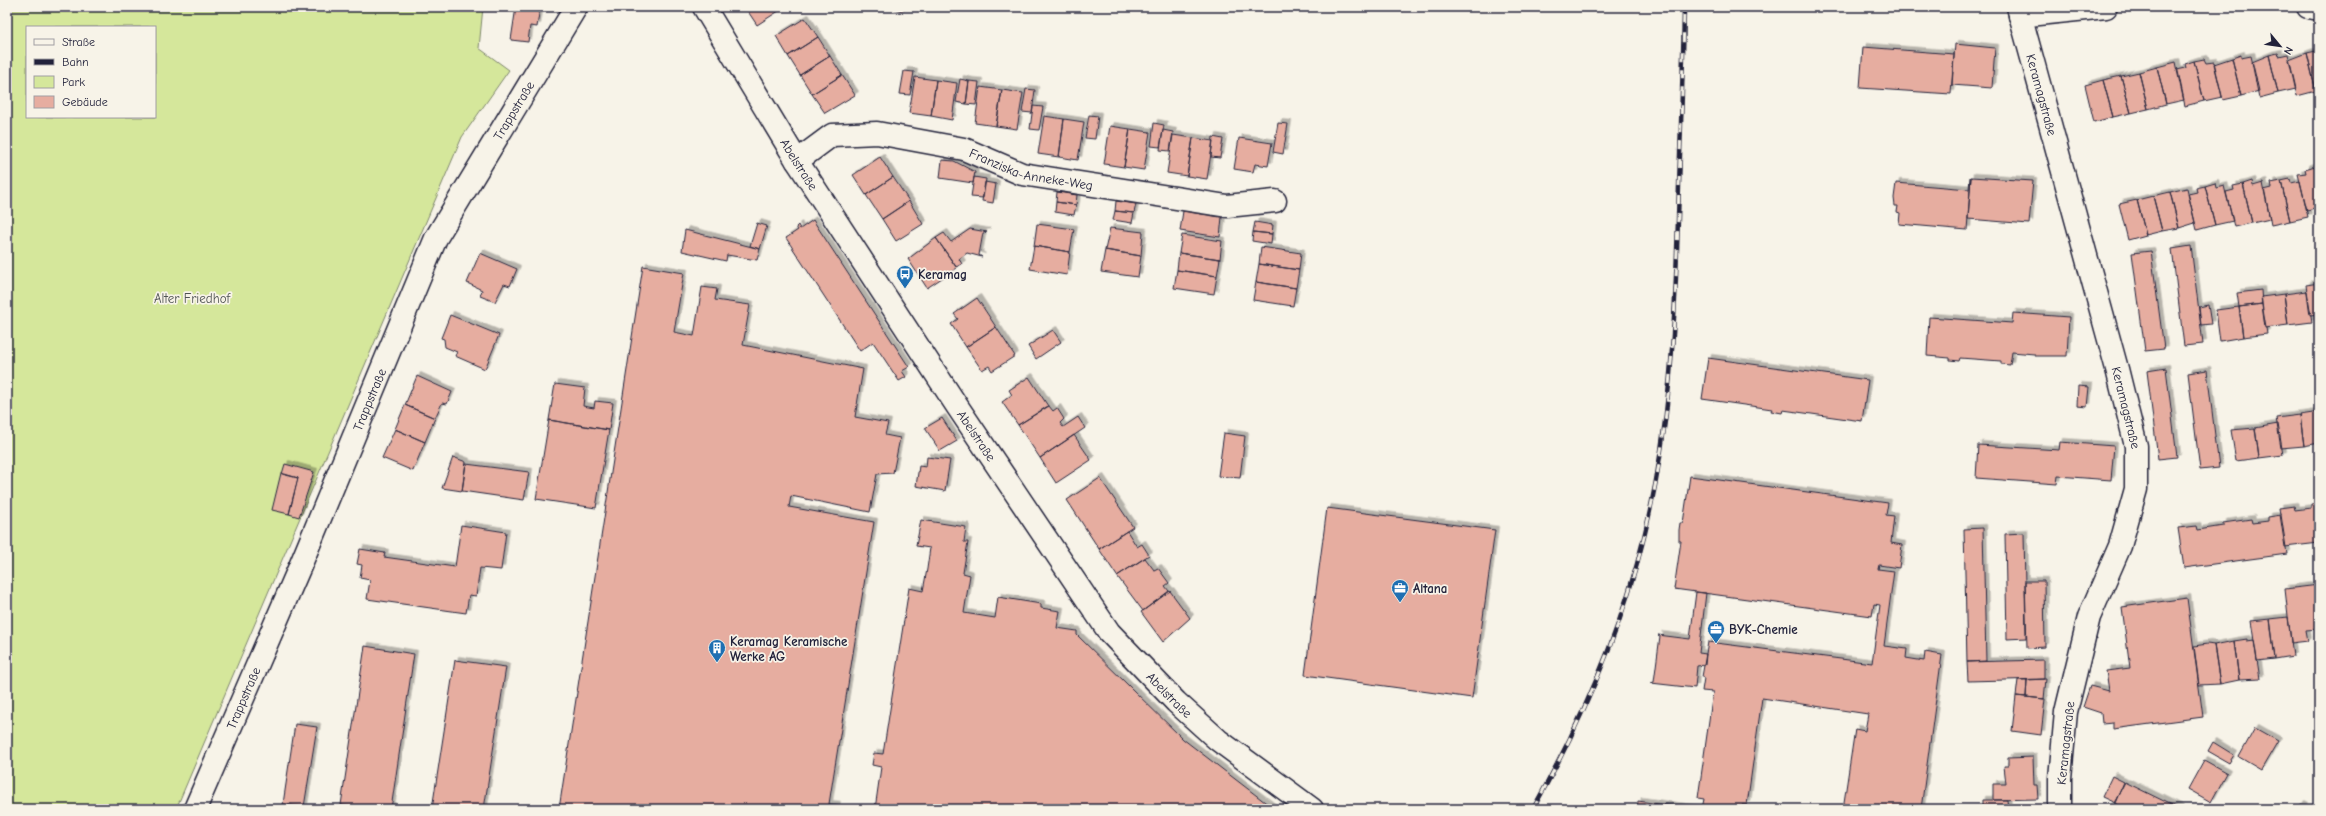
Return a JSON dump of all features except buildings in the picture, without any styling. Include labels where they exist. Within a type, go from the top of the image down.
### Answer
[{"type":"street","name":"Trappstraße","points":[[195,809],[301,564],[436,238],[576,7]]},
{"type":"street","name":"Abelstraße","points":[[704,7],[797,161],[954,401],[1109,632],[1176,702],[1218,740],[1312,809]]},
{"type":"street","points":[[2019,12],[2106,7]]},
{"type":"street","points":[[2308,7],[2319,9]]},
{"type":"street","name":"Keramagstraße","points":[[2019,12],[2117,369],[2136,446],[2136,488],[2120,546],[2088,617],[2066,712],[2060,778],[2060,809]]},
{"type":"street","name":"Franziska-Anneke-Weg","points":[[797,161],[832,135],[877,133],[964,149],[1022,174],[1227,206],[1275,201]]},
{"type":"green space","name":"Alter Friedhof","points":[[7,7],[483,7],[479,48],[509,70],[462,137],[176,809],[7,809]]},
{"type":"railway","points":[[1533,809],[1551,777],[1598,676],[1624,607],[1635,572],[1653,498],[1660,458],[1670,379],[1673,339],[1677,259],[1684,7]]},
{"type":"place","name":"Keramag","points":[[905,289]]},
{"type":"place","name":"Altana","points":[[1400,603]]},
{"type":"place","name":"BYK-Chemie","points":[[1716,644]]},
{"type":"place","name":"Keramag Keramische Werke AG","points":[[717,663]]}]
